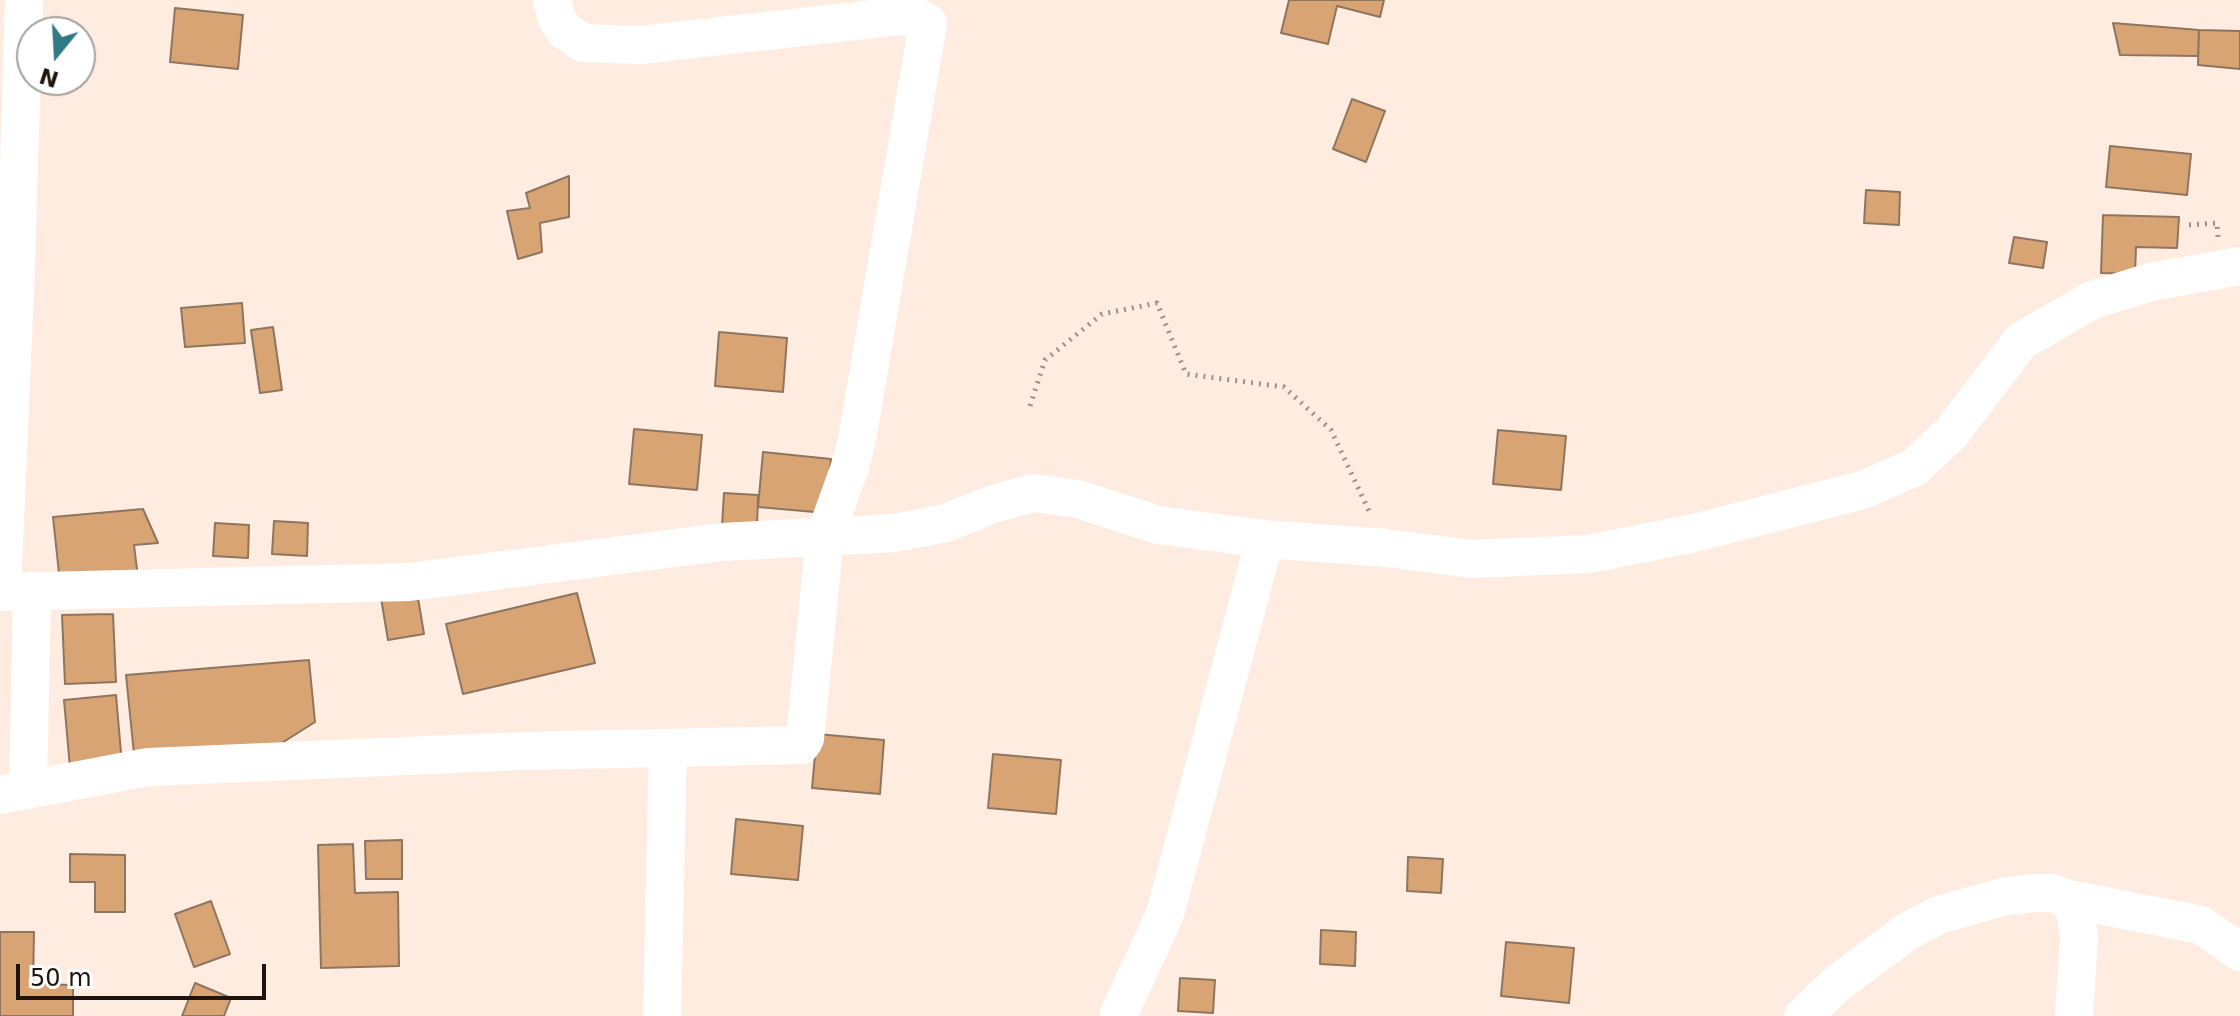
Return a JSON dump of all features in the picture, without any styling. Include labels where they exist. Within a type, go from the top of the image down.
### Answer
[{"type":"street","points":[[24,0],[4,472],[11,592],[14,792],[148,767],[523,751],[801,745],[807,729],[825,536],[857,439],[928,23],[919,18],[900,16],[640,45],[583,43],[565,31],[557,19],[552,0]]},
{"type":"street","points":[[11,592],[409,582],[722,542],[894,533],[946,523],[993,504],[1033,493],[1078,499],[1158,525],[1265,539],[1386,548],[1472,559],[1589,554],[1694,533],[1863,490],[1915,467],[1951,433],[2021,341],[2092,300],[2151,282],[2240,266]]},
{"type":"street","points":[[1118,1016],[1165,914],[1265,539]]},
{"type":"street","points":[[662,1016],[668,749]]},
{"type":"street","points":[[1803,1016],[1838,983],[1896,939],[1939,915],[2002,897],[2051,893],[2201,925],[2240,952]]},
{"type":"street","points":[[2069,899],[2079,937],[2074,1016]]},
{"type":"path","points":[[1030,406],[1045,360],[1068,341],[1102,314],[1157,303],[1186,374],[1284,387],[1331,430],[1386,548]]},
{"type":"building","points":[[1289,0],[1384,0],[1380,17],[1337,6],[1328,44],[1281,33]]},
{"type":"building","points":[[175,8],[243,15],[238,69],[170,62]]},
{"type":"building","points":[[2113,23],[2199,30],[2198,56],[2120,55]]},
{"type":"building","points":[[2199,30],[2240,31],[2240,69],[2198,65]]},
{"type":"building","points":[[1352,99],[1385,111],[1366,162],[1333,149]]},
{"type":"building","points":[[2110,146],[2191,154],[2187,195],[2106,187]]},
{"type":"building","points":[[569,176],[569,217],[540,223],[542,252],[518,259],[507,211],[530,208],[526,193]]},
{"type":"building","points":[[1866,190],[1900,192],[1899,225],[1864,223]]},
{"type":"building","points":[[2103,215],[2179,217],[2177,248],[2136,247],[2135,274],[2101,273]]},
{"type":"building","points":[[2014,237],[2047,242],[2043,268],[2009,263]]},
{"type":"building","points":[[242,303],[245,343],[185,347],[181,308]]},
{"type":"building","points":[[273,327],[282,390],[260,393],[251,330]]},
{"type":"building","points":[[719,332],[787,338],[783,392],[715,386]]},
{"type":"building","points":[[634,429],[702,435],[697,490],[629,484]]},
{"type":"building","points":[[1498,430],[1566,436],[1561,490],[1493,484]]},
{"type":"building","points":[[763,452],[831,459],[826,513],[758,507]]},
{"type":"building","points":[[724,493],[758,495],[757,528],[722,526]]},
{"type":"building","points":[[143,509],[158,543],[134,545],[138,577],[60,583],[53,517]]},
{"type":"building","points":[[274,521],[308,523],[307,556],[272,554]]},
{"type":"building","points":[[215,523],[249,525],[248,558],[213,556]]},
{"type":"building","points":[[416,586],[424,634],[388,640],[380,592]]},
{"type":"building","points":[[577,593],[595,663],[463,694],[446,624]]},
{"type":"building","points":[[113,614],[116,682],[65,684],[62,615]]},
{"type":"building","points":[[309,660],[315,722],[266,753],[135,764],[126,675]]},
{"type":"building","points":[[116,695],[122,764],[70,768],[64,700]]},
{"type":"building","points":[[817,734],[884,740],[880,794],[812,788]]},
{"type":"building","points":[[993,754],[1061,760],[1056,814],[988,808]]},
{"type":"building","points":[[736,819],[803,826],[798,880],[731,874]]},
{"type":"building","points":[[402,840],[402,879],[366,879],[365,841]]},
{"type":"building","points":[[353,844],[355,893],[398,892],[399,966],[321,968],[318,845]]},
{"type":"building","points":[[70,854],[125,855],[125,912],[95,912],[95,882],[70,882]]},
{"type":"building","points":[[1408,857],[1443,859],[1441,893],[1407,891]]},
{"type":"building","points":[[211,901],[230,954],[194,967],[175,914]]},
{"type":"building","points":[[1321,930],[1356,932],[1355,966],[1320,964]]},
{"type":"building","points":[[0,932],[34,932],[33,984],[73,985],[73,1016],[0,1016]]},
{"type":"building","points":[[1506,942],[1574,948],[1569,1003],[1501,996]]},
{"type":"building","points":[[1180,978],[1215,980],[1213,1013],[1178,1011]]},
{"type":"building","points":[[195,983],[231,998],[224,1016],[182,1016]]}]
